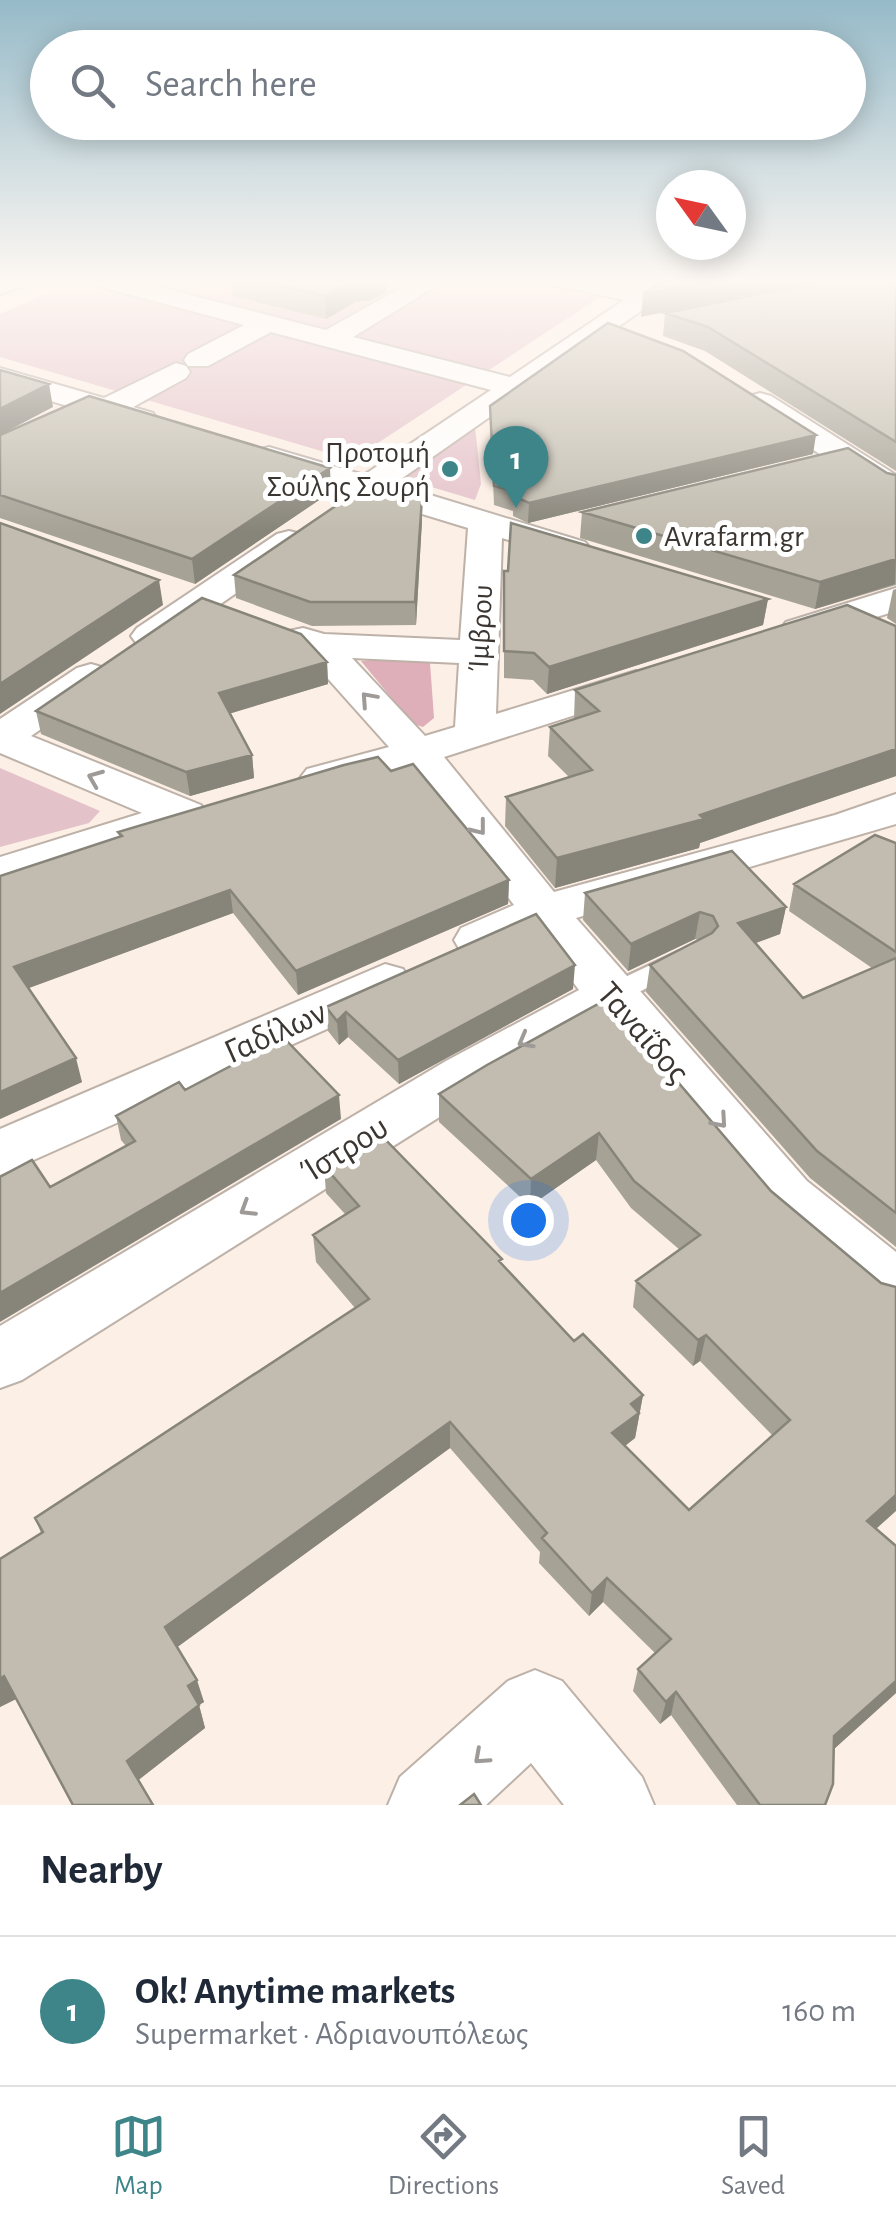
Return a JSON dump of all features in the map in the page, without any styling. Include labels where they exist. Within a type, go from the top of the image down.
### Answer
[{"type":"street","points":[[53,424],[174,364]]},
{"type":"street","points":[[426,364],[514,387]]},
{"type":"street","points":[[0,738],[234,614],[369,486],[514,387],[561,364]]},
{"type":"street","points":[[0,377],[163,425]]},
{"type":"street","points":[[740,390],[896,489]]},
{"type":"street","points":[[238,448],[608,560]]},
{"type":"street","points":[[811,468],[848,459]]},
{"type":"street","name":"Ίμβρου","points":[[475,734],[485,521]]},
{"type":"street","points":[[533,536],[589,522]]},
{"type":"street","points":[[163,589],[319,645],[478,652]]},
{"type":"street","points":[[769,628],[830,620],[896,599]]},
{"type":"street","points":[[830,620],[896,642]]},
{"type":"street","name":"Ταναΐδος","points":[[319,645],[417,752],[611,995],[787,1198],[896,1288]]},
{"type":"street","points":[[274,791],[417,752],[671,672]]},
{"type":"street","points":[[0,738],[203,810],[0,873]]},
{"type":"street","points":[[874,817],[896,855]]},
{"type":"street","name":"Γαδίλων","points":[[0,1153],[543,912],[874,817]]},
{"type":"street","name":"Ίστρου","points":[[0,1360],[465,1074],[611,995]]},
{"type":"street","points":[[428,1805],[535,1708],[614,1805]]},
{"type":"lane","name":"Ίστρου","points":[[611,995],[698,952]]},
{"type":"shaded area","points":[[25,364],[498,364],[352,460]]},
{"type":"shaded area","points":[[475,426],[481,484],[475,500],[398,477]]},
{"type":"shaded area","points":[[420,657],[430,663],[434,718],[423,727],[413,724],[361,661]]},
{"type":"shaded area","points":[[0,768],[100,811],[89,823],[0,847]]},
{"type":"building","points":[[549,364],[704,364],[816,435],[529,503],[513,496],[514,491],[494,486],[490,406]]},
{"type":"building","points":[[769,364],[896,364],[896,442]]},
{"type":"building","points":[[0,370],[49,384],[0,409]]},
{"type":"building","points":[[89,396],[330,468],[192,559],[0,495],[0,435]]},
{"type":"building","points":[[848,448],[896,475],[896,559],[820,582],[582,512]]},
{"type":"building","points":[[371,482],[422,498],[415,602],[310,602],[234,575]]},
{"type":"building","points":[[0,523],[159,580],[0,684]]},
{"type":"building","points":[[511,523],[768,599],[549,667],[534,653],[504,651],[504,571],[508,571]]},
{"type":"building","points":[[202,598],[301,634],[327,662],[219,693],[252,755],[186,772],[36,711]]},
{"type":"building","points":[[847,605],[896,626],[896,749],[700,815],[704,819],[557,858],[506,797],[592,770],[550,727],[599,711],[575,690]]},
{"type":"building","points":[[378,757],[391,771],[413,764],[509,880],[296,971],[230,890],[14,967],[76,1058],[0,1092],[0,876],[122,836],[118,832]]},
{"type":"building","points":[[875,835],[896,843],[896,952],[794,884]]},
{"type":"building","points":[[732,851],[786,907],[738,923],[803,998],[896,958],[896,1213],[817,1151],[650,965],[712,933],[718,926],[713,916],[700,912],[631,944],[585,893]]},
{"type":"building","points":[[536,914],[575,965],[398,1060],[346,1012],[337,1021],[326,1007]]},
{"type":"building","points":[[607,999],[771,1191],[881,1283],[896,1287],[896,1495],[867,1521],[896,1546],[896,1681],[834,1736],[833,1784],[825,1805],[760,1805],[676,1692],[666,1702],[638,1669],[671,1639],[607,1578],[592,1593],[542,1538],[547,1533],[450,1422],[165,1627],[197,1680],[188,1686],[199,1705],[127,1761],[153,1805],[73,1805],[4,1676],[0,1679],[0,1559],[43,1532],[35,1518],[369,1299],[313,1235],[359,1206],[324,1166],[378,1132],[502,1259],[499,1261],[574,1341],[583,1334],[643,1395],[631,1404],[639,1413],[612,1433],[689,1510],[790,1420],[706,1335],[698,1340],[636,1281],[700,1235],[634,1181],[599,1133],[531,1179],[439,1094]]},
{"type":"building","points":[[284,1038],[339,1095],[0,1293],[0,1177],[32,1160],[50,1187],[135,1141],[116,1116],[179,1082],[185,1090]]},
{"type":"building","points":[[474,1794],[481,1805],[460,1805]]},
{"type":"place","name":"Προτομή Σούλης Σουρή","points":[[450,469]]},
{"type":"place","name":"Ok! Anytime markets","points":[[516,508]]},
{"type":"place","name":"Avrafarm.gr","points":[[644,536]]}]
